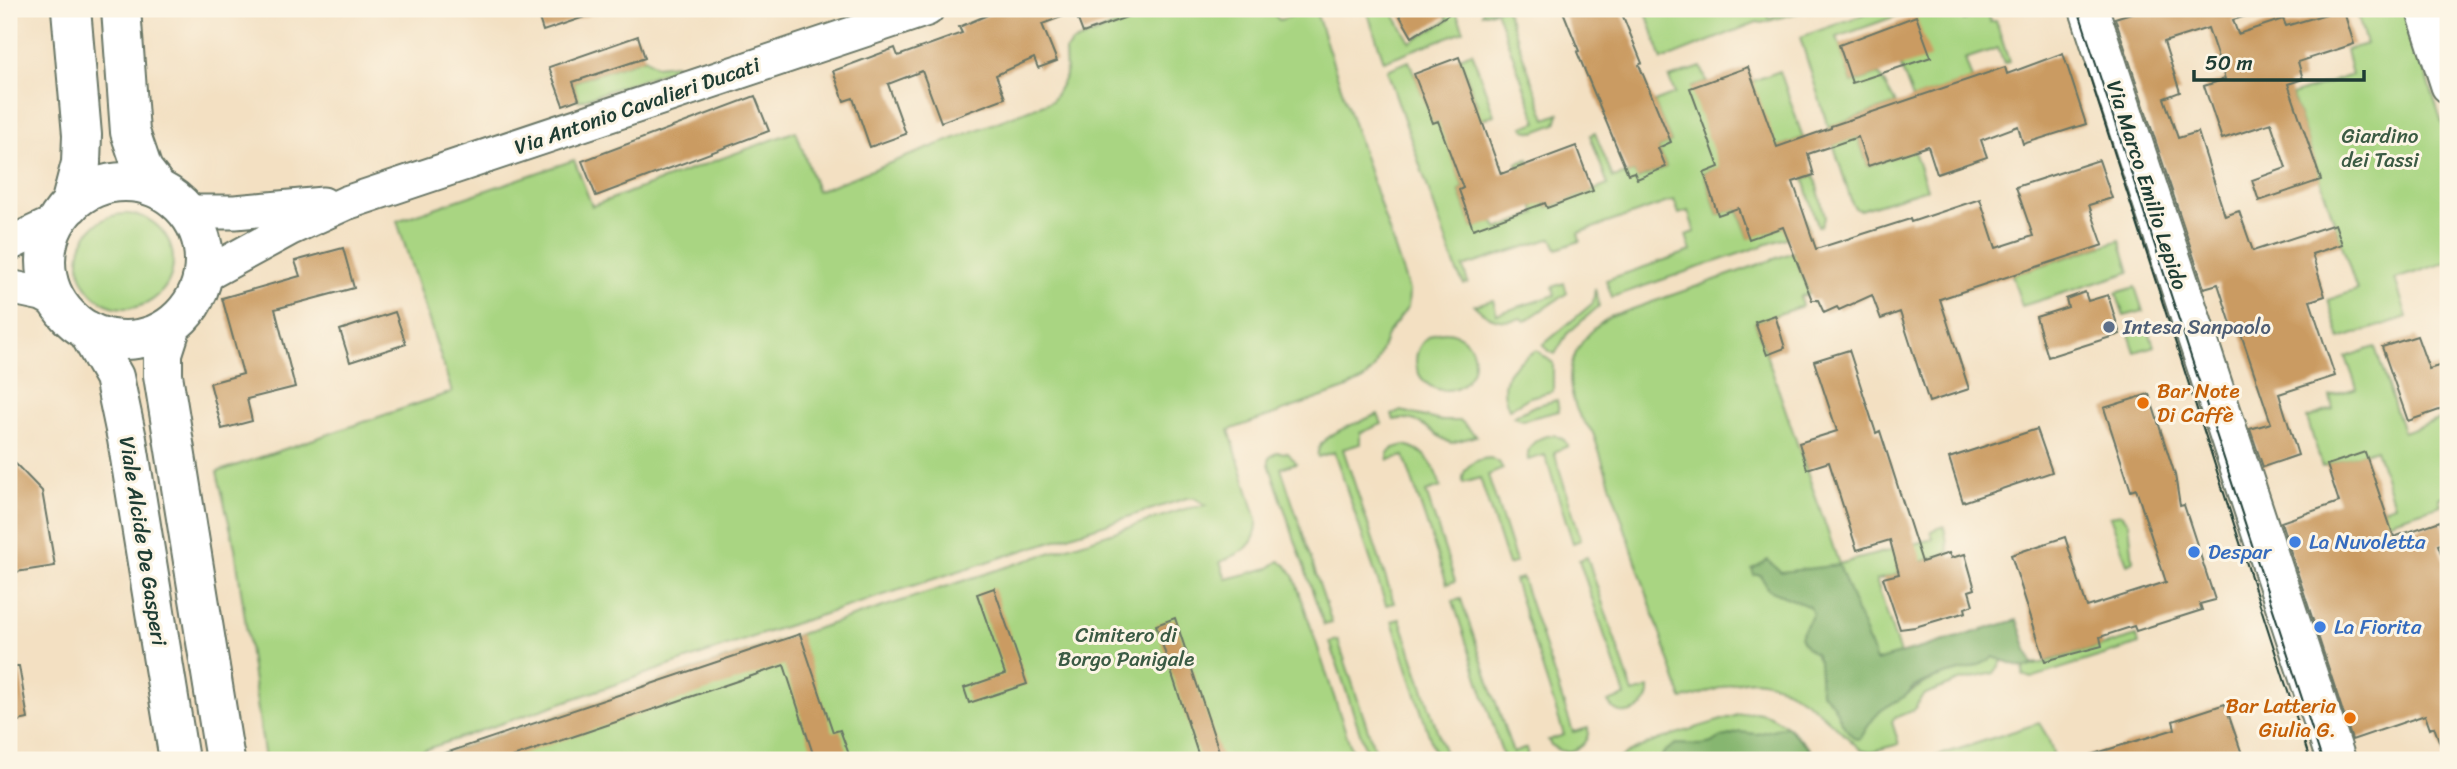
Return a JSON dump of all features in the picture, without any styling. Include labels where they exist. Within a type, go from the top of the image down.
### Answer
[{"type":"main road","points":[[71,9],[82,135],[81,163],[63,214],[50,239],[46,257],[47,275],[57,302],[74,320],[100,336],[130,340],[145,337],[172,325],[187,311],[197,294],[205,259],[202,242],[187,212],[157,188],[143,170],[135,152],[130,132],[121,9]]},
{"type":"main road","name":"Via Marco Emilio Lepido","points":[[2088,9],[2336,760]]},
{"type":"main road","points":[[63,214],[89,191],[111,183],[134,183],[157,188]]},
{"type":"main road","points":[[172,325],[163,354],[163,375],[225,760]]},
{"type":"main road","name":"Viale Alcide De Gasperi","points":[[87,330],[114,377],[127,439],[179,760]]},
{"type":"street","name":"Via Antonio Cavalieri Ducati","points":[[203,276],[289,229],[346,203],[927,9]]},
{"type":"street","points":[[2423,9],[2448,86]]},
{"type":"street","name":"Via Antonio Cavalieri Ducati","points":[[187,212],[235,212],[346,203]]},
{"type":"street","points":[[9,244],[63,214]]},
{"type":"street","points":[[9,288],[41,294],[57,302]]},
{"type":"green space","name":"Cimitero di Borgo Panigale","points":[[1153,9],[1272,9],[1279,20],[1303,10],[1315,9],[1409,291],[1408,307],[1388,333],[1374,369],[1362,381],[1229,430],[1257,520],[1257,529],[1247,547],[1220,562],[1226,579],[1269,568],[1279,561],[1286,565],[1294,576],[1355,760],[425,760],[800,634],[1185,509],[1206,505],[1194,498],[1187,498],[765,633],[395,760],[265,760],[235,548],[217,472],[452,392],[397,221],[574,160],[592,206],[796,131],[817,191],[1052,101],[1066,76],[1065,51],[1072,43]]},
{"type":"green space","points":[[1362,9],[1391,9],[1410,42],[1448,20],[1443,9],[1455,9],[1464,31],[1384,61],[1367,11]]},
{"type":"green space","points":[[1483,9],[1506,9],[1546,119],[1559,114],[1556,124],[1535,132],[1523,127],[1537,122],[1496,10],[1482,14]]},
{"type":"green space","points":[[1645,9],[1765,9],[1769,18],[1792,9],[1810,9],[1762,23],[1757,22],[1662,60]]},
{"type":"green space","points":[[1880,9],[1959,9],[1964,20],[1987,12],[1990,22],[1996,21],[2009,62],[2004,64],[1998,48],[1965,59],[1972,79],[1913,99],[1901,67],[1916,16],[1913,10],[1837,37],[1852,83],[1879,74],[1896,104],[1831,126],[1836,144],[1858,137],[1868,166],[1905,153],[1903,119],[1927,189],[1860,210],[1852,204],[1800,37]]},
{"type":"green space","name":"Giardino dei Tassi","points":[[2356,9],[2405,9],[2448,141],[2448,262],[2395,279],[2407,317],[2340,339],[2328,300],[2357,290],[2292,95],[2352,75],[2346,50],[2366,44]]},
{"type":"green space","points":[[1472,52],[1494,115],[1445,134],[1463,188],[1459,190],[1473,228],[1493,221],[1498,229],[1536,214],[1517,163],[1528,159],[1547,208],[1608,185],[1590,135],[1595,133],[1613,178],[1634,172],[1638,179],[1666,167],[1658,148],[1671,142],[1654,102],[1675,94],[1669,78],[1701,67],[1707,82],[1690,88],[1753,81],[1780,71],[1803,138],[1704,173],[1718,215],[1737,208],[1749,238],[1806,219],[1809,230],[1612,297],[1606,280],[1691,251],[1686,235],[1695,232],[1688,211],[1679,214],[1674,200],[1578,233],[1580,241],[1557,249],[1552,238],[1463,267],[1468,283],[1464,284],[1457,272],[1387,70],[1409,61],[1434,123],[1477,105],[1459,57]]},
{"type":"green space","points":[[645,58],[656,66],[675,64],[678,67],[579,101],[573,82]]},
{"type":"green space","points":[[1814,175],[1825,216],[1818,227],[1804,179]]},
{"type":"green space","points":[[126,214],[144,217],[159,228],[170,243],[173,261],[170,279],[159,294],[144,305],[126,308],[108,305],[93,294],[82,279],[79,261],[82,243],[93,228],[108,217]]},
{"type":"green space","points":[[2120,240],[2130,272],[2022,306],[2012,275]]},
{"type":"green space","points":[[1794,252],[1809,293],[1800,297],[1802,306],[1755,322],[1839,564],[1933,539],[1931,531],[1944,526],[1949,553],[1898,569],[1899,574],[1876,580],[1900,654],[1876,661],[1887,704],[1936,678],[1973,667],[1993,657],[2004,659],[1994,673],[1959,681],[1922,696],[1914,710],[1894,718],[1892,722],[1899,744],[1869,752],[1861,750],[1808,703],[1777,685],[1744,681],[1682,699],[1593,433],[1578,413],[1571,388],[1570,376],[1576,353],[1590,333],[1610,317]]},
{"type":"green space","points":[[1564,283],[1567,293],[1525,321],[1521,318],[1507,321],[1495,319],[1474,305],[1493,300],[1497,314],[1555,295],[1553,287]]},
{"type":"green space","points":[[2135,287],[2143,311],[2124,316],[2116,293]]},
{"type":"green space","points":[[1595,289],[1599,306],[1567,334],[1555,354],[1548,351],[1543,345],[1593,303]]},
{"type":"green space","points":[[2147,325],[2154,346],[2135,352],[2128,331]]},
{"type":"green space","points":[[1439,332],[1451,332],[1461,336],[1470,345],[1474,367],[1466,382],[1451,390],[1439,390],[1429,386],[1420,377],[1416,367],[1416,355],[1420,345],[1429,336]]},
{"type":"green space","points":[[2375,347],[2403,432],[2448,417],[2448,461],[2441,463],[2448,479],[2448,495],[2439,498],[2441,505],[2380,524],[2375,512],[2394,505],[2376,449],[2322,467],[2307,418],[2333,409],[2330,396],[2357,388],[2346,357]]},
{"type":"green space","points":[[1536,350],[1553,363],[1553,391],[1530,397],[1509,409],[1504,389],[1508,374]]},
{"type":"green space","points":[[1557,400],[1559,411],[1523,420],[1513,417],[1534,406]]},
{"type":"green space","points":[[1401,411],[1442,421],[1461,421],[1476,436],[1451,443],[1418,422],[1394,420],[1392,415]]},
{"type":"green space","points":[[1378,414],[1382,424],[1360,433],[1360,444],[1343,449],[1394,603],[1386,605],[1334,452],[1318,457],[1318,449],[1330,436]]},
{"type":"green space","points":[[1555,435],[1568,446],[1554,452],[1581,540],[1573,543],[1545,455],[1528,460],[1529,449],[1535,442]]},
{"type":"green space","points":[[1405,445],[1424,455],[1436,473],[1441,487],[1426,492],[1455,581],[1447,584],[1404,456],[1388,460],[1388,453]]},
{"type":"green space","points":[[1277,452],[1288,453],[1296,463],[1281,468],[1332,623],[1324,625],[1269,464],[1269,458]]},
{"type":"green space","points":[[1490,458],[1499,462],[1503,469],[1488,475],[1516,562],[1508,565],[1480,478],[1463,483],[1464,472],[1470,464]]},
{"type":"green space","points":[[2121,514],[2129,523],[2133,561],[2127,564],[2110,516]]},
{"type":"green space","points":[[1587,557],[1633,693],[1649,688],[1645,703],[1633,712],[1619,712],[1608,702],[1625,696],[1579,560]]},
{"type":"green space","points":[[1768,560],[1781,572],[1839,565],[1876,661],[2017,620],[2032,664],[2039,663],[2024,668],[1993,657],[1975,667],[1916,686],[1878,713],[1861,738],[1856,739],[1845,728],[1832,703],[1821,692],[1819,661],[1815,653],[1802,642],[1800,636],[1813,614],[1810,607],[1769,590],[1760,575],[1754,575],[1752,569]]},
{"type":"green space","points":[[1522,578],[1573,732],[1588,728],[1588,736],[1584,742],[1573,750],[1559,750],[1548,740],[1564,735],[1514,580]]},
{"type":"green space","points":[[1461,599],[1513,753],[1527,748],[1527,760],[1491,760],[1503,756],[1453,601]]},
{"type":"green space","points":[[1400,619],[1447,760],[1437,760],[1392,621]]},
{"type":"green space","points":[[2137,636],[2139,644],[2031,678],[2023,675],[2024,668]]},
{"type":"green space","points":[[1338,640],[1378,760],[1369,760],[1330,642]]},
{"type":"green space","points":[[1754,712],[1782,723],[1805,744],[1817,760],[1618,760],[1657,741]]},
{"type":"green space","points":[[2039,723],[2048,738],[2055,760],[1925,760]]},
{"type":"green space","points":[[1786,726],[1810,749],[1812,760],[1660,760],[1664,752],[1676,744],[1701,745],[1740,732],[1757,734]]},
{"type":"building","points":[[536,9],[598,9],[599,12],[543,31]]},
{"type":"building","points":[[1002,9],[1143,11],[1083,33],[1075,12],[1042,24],[1057,61],[1038,68],[1034,58],[996,75],[1005,98],[941,122],[922,71],[888,84],[906,134],[870,147],[853,98],[844,101],[833,71],[895,48],[898,56],[962,33],[959,27]]},
{"type":"building","points":[[1396,9],[1457,9],[1412,37]]},
{"type":"building","points":[[1562,9],[1620,9],[1642,63],[1639,65],[1671,142],[1658,148],[1666,167],[1637,179],[1634,172],[1628,174]]},
{"type":"building","points":[[2144,9],[2255,9],[2256,13],[2233,20],[2238,34],[2283,19],[2286,26],[2343,9],[2354,44],[2298,62],[2303,79],[2288,84],[2321,180],[2259,201],[2252,180],[2286,168],[2271,123],[2222,139],[2204,86],[2225,79],[2208,28],[2164,42],[2180,92],[2164,98],[2178,138],[2198,132],[2225,216],[2239,211],[2253,251],[2335,224],[2342,244],[2312,254],[2325,296],[2310,301],[2335,376],[2279,394],[2298,455],[2263,467],[2250,429],[2271,423],[2238,325],[2232,327],[2218,284],[2204,288],[2115,18]]},
{"type":"building","points":[[1916,16],[1931,57],[1852,83],[1839,45]]},
{"type":"building","points":[[638,36],[645,58],[573,82],[579,99],[563,105],[549,67]]},
{"type":"building","points":[[2063,53],[2086,124],[2023,144],[2018,126],[1981,140],[1987,157],[1937,174],[1928,146],[1868,166],[1858,137],[1808,154],[1814,175],[1793,182],[1816,249],[1980,199],[1996,248],[2033,236],[2016,187],[2099,160],[2112,198],[2089,205],[2103,245],[1940,299],[1969,389],[1929,402],[1900,312],[1881,319],[1872,295],[1839,310],[1837,307],[1824,313],[1818,300],[1812,300],[1783,227],[1749,239],[1738,208],[1718,215],[1704,173],[1719,167],[1690,88],[1748,67],[1777,147],[2005,67],[2007,74]]},
{"type":"building","points":[[1459,57],[1501,174],[1576,146],[1593,191],[1547,208],[1545,203],[1473,229],[1459,190],[1463,188],[1438,121],[1433,123],[1414,74]]},
{"type":"building","points":[[755,96],[769,131],[596,196],[582,161]]},
{"type":"building","points":[[343,248],[354,288],[275,309],[295,387],[247,399],[252,421],[222,429],[210,383],[243,374],[222,298],[300,276],[295,261]]},
{"type":"building","points":[[2085,292],[2088,301],[2108,295],[2120,334],[2048,357],[2036,317],[2068,307],[2066,299]]},
{"type":"building","points":[[395,312],[406,344],[350,362],[340,330]]},
{"type":"building","points":[[1775,315],[1785,348],[1767,355],[1755,322]]},
{"type":"building","points":[[2417,336],[2429,369],[2448,363],[2448,407],[2408,421],[2382,347]]},
{"type":"building","points":[[1849,350],[1876,433],[1880,431],[1922,562],[1949,553],[1951,558],[1965,554],[1975,589],[1969,591],[1973,605],[1965,608],[1966,612],[1900,629],[1883,578],[1899,574],[1890,540],[1857,550],[1829,462],[1807,469],[1799,443],[1837,431],[1814,361]]},
{"type":"building","points":[[2149,394],[2175,475],[2180,506],[2184,505],[2215,600],[2200,604],[2202,610],[2136,631],[2134,626],[2100,637],[2102,646],[2045,661],[2011,555],[2065,537],[2087,607],[2166,582],[2136,489],[2131,491],[2104,408]]},
{"type":"building","points":[[2037,429],[2052,472],[1963,502],[1949,458]]},
{"type":"building","points":[[2365,452],[2394,537],[2440,521],[2448,542],[2438,545],[2448,572],[2448,760],[2434,727],[2430,729],[2425,715],[2352,740],[2281,522],[2339,502],[2327,465]]},
{"type":"building","points":[[9,457],[42,491],[55,566],[9,573]]},
{"type":"building","points":[[994,588],[1027,684],[969,703],[964,688],[1005,674],[977,594]]},
{"type":"building","points":[[1175,618],[1222,760],[1200,760],[1156,625]]},
{"type":"building","points":[[800,634],[833,732],[840,730],[851,760],[815,760],[784,665],[504,760],[434,760],[434,757]]},
{"type":"building","points":[[9,666],[19,666],[28,719],[9,723]]},
{"type":"building","points":[[2225,704],[2244,760],[2088,760],[2087,756],[2175,729],[2173,721]]},
{"type":"tram line","points":[[2078,9],[2322,760]]},
{"type":"tram line","points":[[2086,65],[2310,760]]},
{"type":"place","name":"Intesa Sanpaolo","points":[[2109,327]]},
{"type":"place","name":"Bar Note Di Caffè","points":[[2143,403]]},
{"type":"place","name":"La Nuvoletta","points":[[2295,542]]},
{"type":"place","name":"Despar","points":[[2194,552]]},
{"type":"place","name":"La Fiorita","points":[[2320,627]]},
{"type":"place","name":"Bar Latteria Giulia G.","points":[[2350,718]]}]
